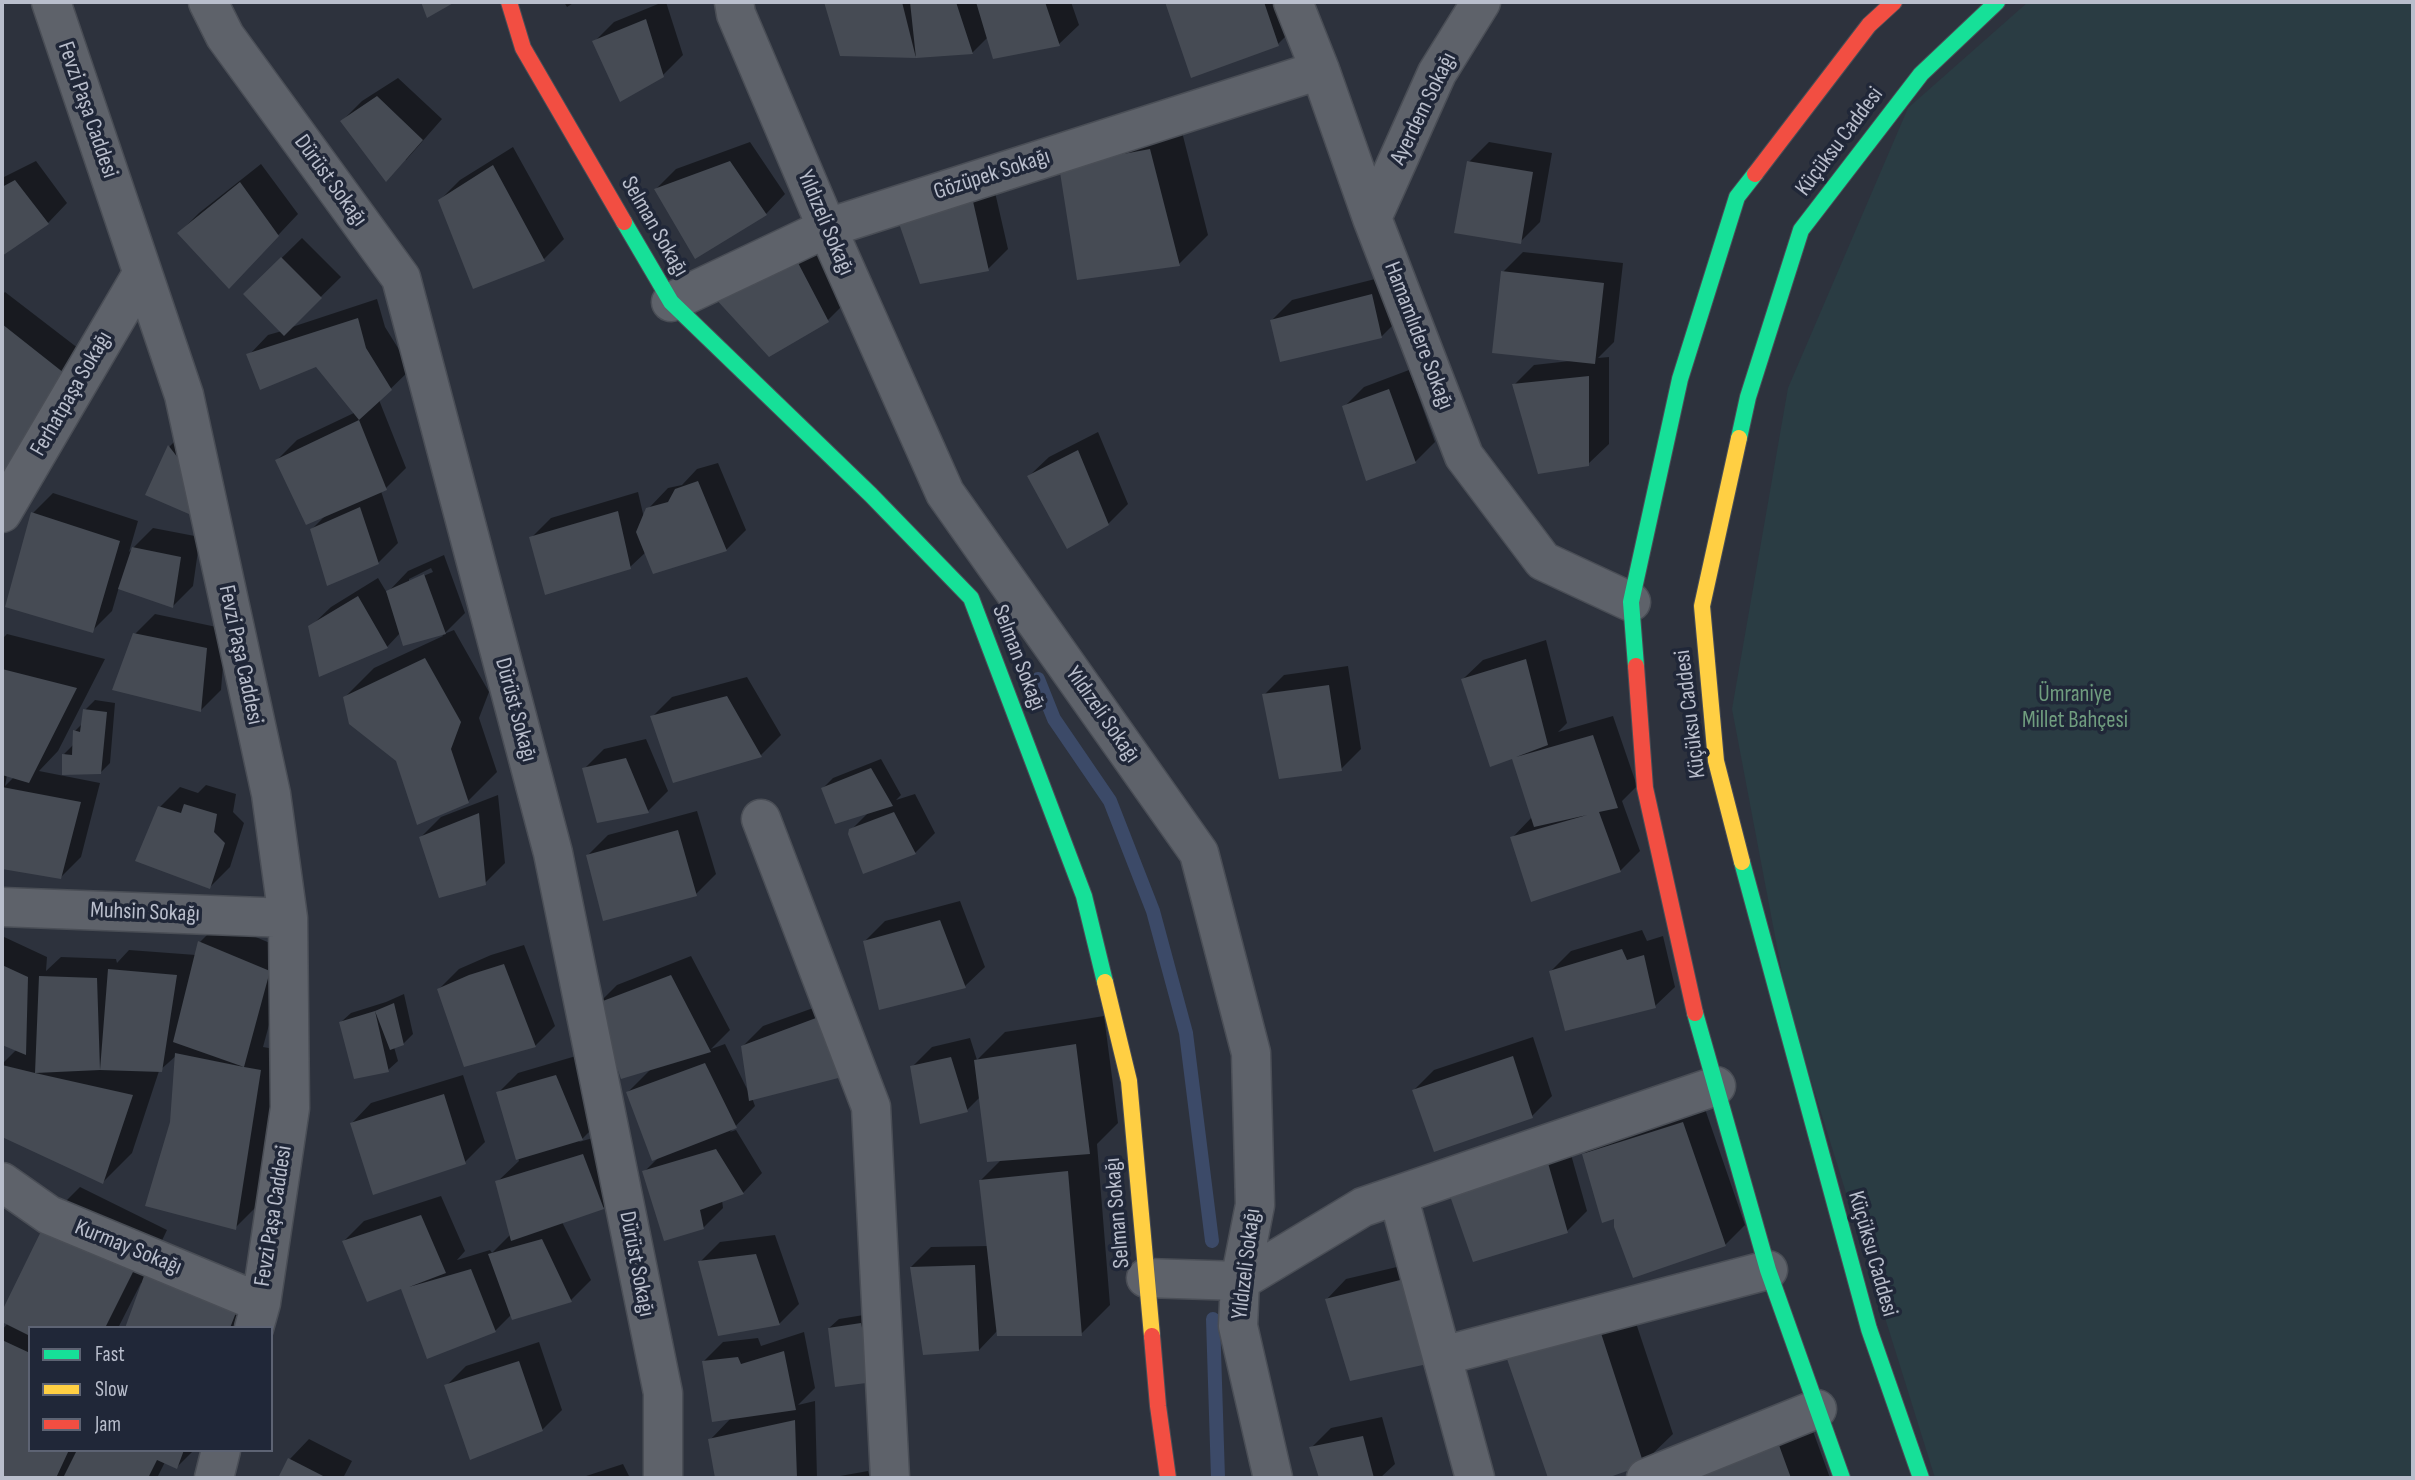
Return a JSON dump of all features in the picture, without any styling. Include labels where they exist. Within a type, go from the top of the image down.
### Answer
[{"type":"main road","name":"Selman Sokağı","points":[[509,2],[523,48],[671,302],[871,495],[971,598],[1084,896],[1129,1081],[1158,1406],[1168,1478]]},
{"type":"main road","name":"Küçüksu Caddesi","points":[[1842,1478],[1768,1269],[1690,994],[1645,788],[1631,602],[1680,379],[1737,197],[1869,25],[1894,2]]},
{"type":"main road","name":"Küçüksu Caddesi","points":[[1921,1478],[1869,1329],[1716,761],[1702,606],[1748,397],[1801,230],[1921,74],[1997,2]]},
{"type":"street","name":"Fevzi Paşa Caddesi","points":[[51,2],[184,396],[271,794],[288,918],[290,1108],[257,1315]]},
{"type":"street","name":"Dürüst Sokağı","points":[[210,2],[225,36],[401,278],[553,853],[663,1393],[663,1478]]},
{"type":"street","name":"Yıldızeli Sokağı","points":[[734,2],[736,14],[827,228],[945,493],[1199,853],[1251,1053],[1255,1205],[1240,1281],[1238,1325],[1273,1478]]},
{"type":"street","name":"Hamamlıdere Sokağı","points":[[1293,2],[1372,218],[1464,456],[1543,561],[1631,602]]},
{"type":"street","name":"Ayerdem Sokağı","points":[[1372,218],[1437,73],[1481,2]]},
{"type":"street","name":"Gözüpek Sokağı","points":[[671,302],[827,228],[1320,70]]},
{"type":"street","name":"Ferhatpaşa Sokağı","points":[[2,513],[142,274]]},
{"type":"street","points":[[761,819],[871,1107],[890,1478]]},
{"type":"street","name":"Muhsin Sokağı","points":[[2,907],[288,918]]},
{"type":"street","points":[[1146,1278],[1240,1281],[1363,1207],[1716,1086]]},
{"type":"street","name":"Kurmay Sokağı","points":[[2,1182],[49,1215],[257,1315]]},
{"type":"street","points":[[1398,1195],[1475,1478]]},
{"type":"street","points":[[1442,1356],[1768,1269]]},
{"type":"street","points":[[1646,1478],[1817,1409]]},
{"type":"street","points":[[214,1478],[220,1452]]},
{"type":"green space","name":"Ümraniye Millet Bahçesi","points":[[2028,2],[2413,2],[2413,1478],[1935,1478],[1789,1010],[1732,709],[1788,388],[1908,108]]},
{"type":"building","points":[[421,2],[455,2],[427,18]]},
{"type":"building","points":[[824,2],[902,2],[916,58],[840,56]]},
{"type":"building","points":[[910,2],[956,2],[973,54],[916,58]]},
{"type":"building","points":[[976,2],[1045,2],[1060,46],[993,59]]},
{"type":"building","points":[[1165,2],[1264,2],[1279,46],[1191,78]]},
{"type":"building","points":[[646,19],[664,77],[620,102],[592,41]]},
{"type":"building","points":[[377,96],[423,140],[386,182],[340,121]]},
{"type":"building","points":[[1150,149],[1180,266],[1077,280],[1059,166]]},
{"type":"building","points":[[730,161],[767,215],[695,259],[654,189]]},
{"type":"building","points":[[1467,161],[1533,172],[1521,244],[1454,233]]},
{"type":"building","points":[[493,165],[545,261],[473,289],[438,200]]},
{"type":"building","points":[[15,180],[49,224],[2,256],[2,187]]},
{"type":"building","points":[[240,182],[279,236],[229,289],[177,233]]},
{"type":"building","points":[[969,184],[989,271],[920,284],[894,209]]},
{"type":"building","points":[[281,257],[322,298],[284,336],[243,294]]},
{"type":"building","points":[[796,259],[829,322],[769,357],[713,296]]},
{"type":"building","points":[[1501,271],[1604,283],[1595,364],[1492,353]]},
{"type":"building","points":[[1372,294],[1382,338],[1280,362],[1270,320]]},
{"type":"building","points":[[358,318],[366,348],[392,390],[359,420],[316,367],[260,390],[246,354]]},
{"type":"building","points":[[2,324],[64,373],[2,477]]},
{"type":"building","points":[[1589,376],[1589,466],[1538,474],[1512,384]]},
{"type":"building","points":[[1389,389],[1416,463],[1366,481],[1342,406]]},
{"type":"building","points":[[359,420],[387,490],[306,525],[275,460]]},
{"type":"building","points":[[168,445],[182,463],[212,524],[145,495]]},
{"type":"building","points":[[1078,450],[1109,525],[1067,549],[1027,476]]},
{"type":"building","points":[[698,481],[727,551],[653,574],[636,532],[646,508],[668,502],[675,489]]},
{"type":"building","points":[[360,507],[379,564],[327,586],[310,529]]},
{"type":"building","points":[[618,511],[631,569],[545,595],[529,537]]},
{"type":"building","points":[[31,512],[120,541],[93,633],[5,607]]},
{"type":"building","points":[[132,547],[181,557],[173,608],[118,589]]},
{"type":"building","points":[[424,574],[446,634],[403,646],[386,591]]},
{"type":"building","points":[[358,596],[388,648],[319,677],[308,626]]},
{"type":"building","points":[[133,633],[207,648],[201,712],[112,690]]},
{"type":"building","points":[[425,658],[461,722],[451,749],[469,803],[417,825],[396,761],[349,724],[343,697]]},
{"type":"building","points":[[1526,659],[1548,745],[1516,757],[1593,735],[1618,808],[1599,812],[1621,872],[1531,902],[1510,837],[1587,815],[1534,827],[1512,759],[1490,767],[1461,679]]},
{"type":"building","points":[[2,669],[77,688],[29,783],[2,775]]},
{"type":"building","points":[[1329,685],[1342,771],[1279,779],[1262,694]]},
{"type":"building","points":[[727,696],[762,757],[673,783],[650,716]]},
{"type":"building","points":[[83,709],[107,712],[101,774],[62,775],[62,754],[72,755],[73,730],[80,732]]},
{"type":"building","points":[[626,758],[649,813],[597,823],[582,768]]},
{"type":"building","points":[[871,768],[893,806],[835,824],[821,788]]},
{"type":"building","points":[[2,787],[81,802],[61,879],[2,869]]},
{"type":"building","points":[[184,804],[217,814],[214,832],[225,843],[210,889],[135,861],[158,806],[181,813]]},
{"type":"building","points":[[894,812],[916,854],[863,874],[848,834],[849,829]]},
{"type":"building","points":[[479,813],[486,885],[439,898],[419,837]]},
{"type":"building","points":[[678,830],[697,896],[603,921],[586,855]]},
{"type":"building","points":[[940,920],[966,988],[879,1010],[863,941]]},
{"type":"building","points":[[198,941],[270,971],[244,1067],[173,1042]]},
{"type":"building","points":[[1622,949],[1627,960],[1644,955],[1656,1008],[1565,1031],[1549,971]]},
{"type":"building","points":[[504,964],[536,1047],[464,1067],[437,989]]},
{"type":"building","points":[[2,965],[28,977],[26,1055],[2,1045]]},
{"type":"building","points":[[108,969],[177,975],[162,1072],[100,1070]]},
{"type":"building","points":[[671,975],[711,1052],[621,1079],[595,1004]]},
{"type":"building","points":[[39,976],[97,978],[100,1070],[35,1073]]},
{"type":"building","points":[[394,1003],[404,1045],[390,1050],[375,1011]]},
{"type":"building","points":[[375,1011],[389,1072],[354,1079],[339,1022]]},
{"type":"building","points":[[824,1015],[850,1075],[749,1101],[741,1046]]},
{"type":"building","points":[[1076,1044],[1090,1154],[987,1162],[974,1060]]},
{"type":"building","points":[[175,1053],[261,1070],[236,1230],[145,1206],[170,1122]]},
{"type":"building","points":[[1513,1056],[1533,1118],[1434,1152],[1412,1090]]},
{"type":"building","points":[[951,1057],[968,1112],[920,1124],[910,1066]]},
{"type":"building","points":[[705,1063],[737,1128],[652,1161],[626,1092]]},
{"type":"building","points":[[2,1065],[133,1095],[103,1184],[2,1137]]},
{"type":"building","points":[[556,1075],[583,1140],[516,1160],[496,1092]]},
{"type":"building","points":[[444,1094],[466,1164],[373,1195],[350,1123]]},
{"type":"building","points":[[1683,1122],[1726,1246],[1633,1278],[1614,1227],[1614,1219],[1602,1223],[1582,1154]]},
{"type":"building","points":[[716,1149],[744,1194],[700,1210],[704,1229],[664,1241],[642,1171]]},
{"type":"building","points":[[583,1154],[604,1209],[511,1241],[495,1181]]},
{"type":"building","points":[[1548,1163],[1568,1233],[1473,1262],[1449,1193]]},
{"type":"building","points":[[1068,1171],[1082,1336],[997,1336],[979,1180]]},
{"type":"building","points":[[49,1215],[139,1260],[106,1326],[28,1326],[28,1335],[2,1322],[2,1311]]},
{"type":"building","points":[[421,1215],[446,1273],[409,1287],[471,1269],[496,1332],[427,1359],[401,1289],[367,1302],[342,1241]]},
{"type":"building","points":[[542,1239],[572,1302],[512,1320],[488,1254]]},
{"type":"building","points":[[756,1254],[780,1325],[718,1336],[698,1261]]},
{"type":"building","points":[[975,1265],[979,1351],[923,1355],[910,1267]]},
{"type":"building","points":[[144,1276],[237,1310],[231,1326],[126,1326]]},
{"type":"building","points":[[1416,1276],[1432,1363],[1350,1381],[1325,1299]]},
{"type":"building","points":[[861,1323],[874,1382],[835,1387],[828,1328]]},
{"type":"building","points":[[1599,1327],[1644,1465],[1607,1478],[1548,1478],[1507,1359]]},
{"type":"building","points":[[2,1340],[28,1352],[28,1452],[68,1452],[56,1478],[2,1478]]},
{"type":"building","points":[[784,1351],[796,1410],[712,1422],[702,1361],[738,1357],[741,1364]]},
{"type":"building","points":[[519,1361],[543,1431],[470,1460],[444,1385]]},
{"type":"building","points":[[795,1420],[797,1478],[715,1478],[708,1439]]},
{"type":"building","points":[[1363,1436],[1374,1478],[1319,1478],[1309,1447]]},
{"type":"building","points":[[1776,1437],[1791,1478],[1673,1478]]},
{"type":"building","points":[[76,1452],[183,1452],[177,1469],[157,1460],[148,1478],[63,1478]]},
{"type":"building","points":[[288,1458],[327,1478],[278,1478]]},
{"type":"waterway","points":[[1038,679],[1054,719],[1110,801],[1153,911],[1186,1033],[1212,1241]]},
{"type":"waterway","points":[[1213,1319],[1218,1478]]},
{"type":"traffic: fast","points":[[1739,438],[1748,397],[1801,230],[1921,74],[1997,2]]},
{"type":"traffic: fast","points":[[1636,666],[1631,602],[1680,379],[1737,197],[1755,174]]},
{"type":"traffic: fast","points":[[624,222],[671,302],[871,495],[971,598],[1084,896],[1105,982]]},
{"type":"traffic: fast","points":[[1742,862],[1869,1329],[1921,1478]]},
{"type":"traffic: fast","points":[[1695,1013],[1768,1270],[1842,1478]]},
{"type":"traffic: slow","points":[[1739,438],[1702,606],[1716,761],[1742,862]]},
{"type":"traffic: slow","points":[[1105,982],[1129,1081],[1152,1336]]},
{"type":"traffic: jam","points":[[509,2],[523,48],[624,222]]},
{"type":"traffic: jam","points":[[1755,174],[1869,25],[1894,2]]},
{"type":"traffic: jam","points":[[1636,666],[1645,788],[1695,1013]]},
{"type":"traffic: jam","points":[[1152,1336],[1168,1478]]}]
